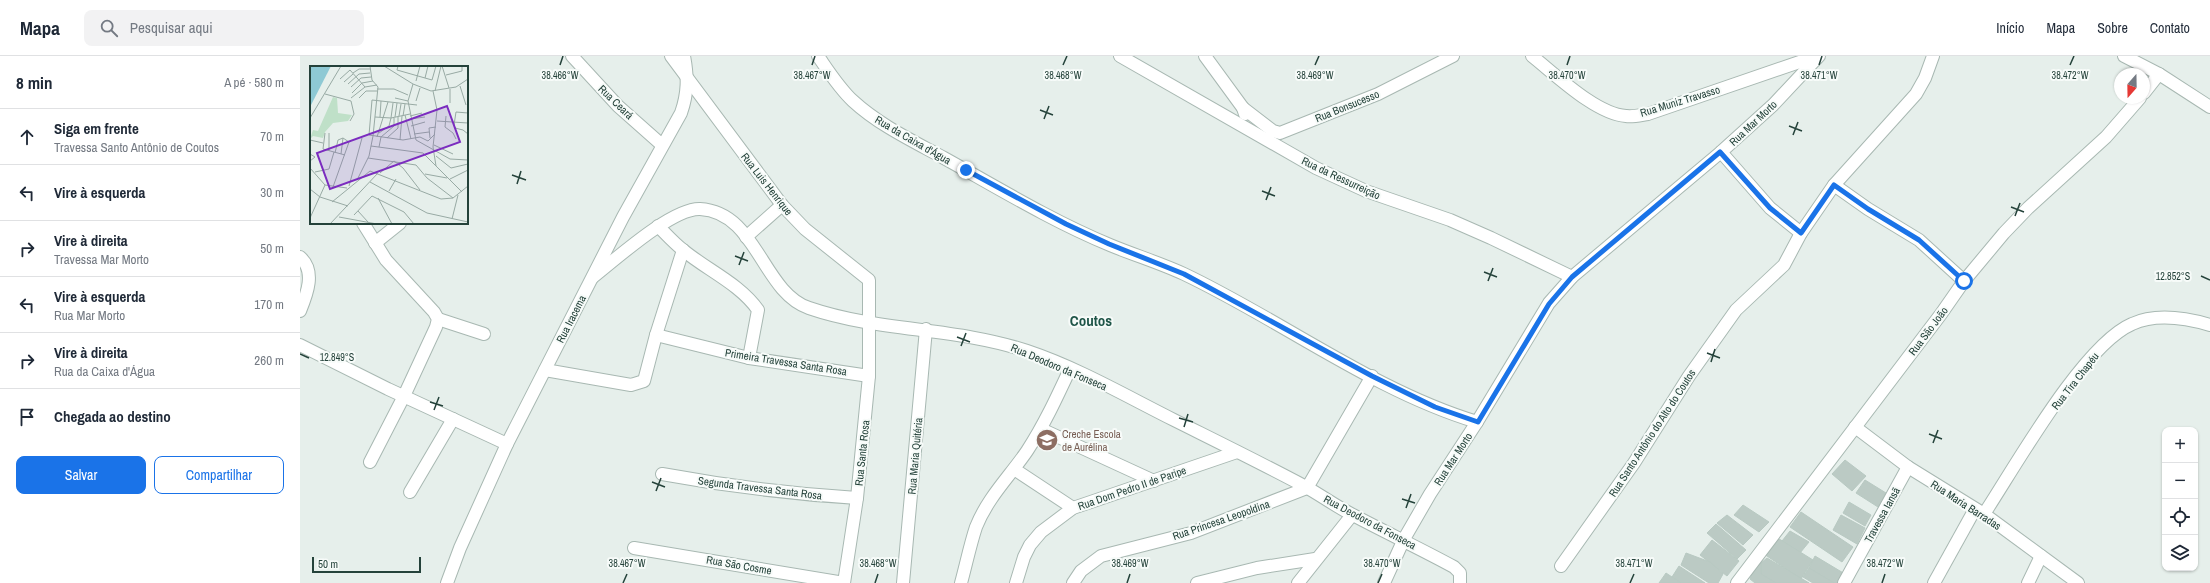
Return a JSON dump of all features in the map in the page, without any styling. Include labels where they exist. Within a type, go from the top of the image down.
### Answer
[{"type":"street","name":"Rua Ceará","points":[[572,56],[618,106],[662,145]]},
{"type":"street","name":"Rua Luis Henrique","points":[[671,56],[782,205],[805,229],[870,280],[870,322]]},
{"type":"street","name":"Rua Iracema","points":[[448,583],[460,548],[508,444],[593,277],[662,145],[681,113],[687,96],[688,77],[684,56]]},
{"type":"street","name":"Rua da Caixa d'Água","points":[[818,56],[837,84],[853,101],[879,121],[1066,224],[1109,244],[1184,274],[1372,376],[1435,407],[1478,422]]},
{"type":"street","name":"Rua da Ressurreição","points":[[1120,56],[1316,168],[1366,191],[1457,223],[1572,277]]},
{"type":"street","points":[[1205,56],[1243,108],[1250,131]]},
{"type":"street","name":"Rua Bonsucesso","points":[[1243,108],[1273,131],[1280,133],[1378,94],[1453,56]]},
{"type":"street","name":"Rua Muniz Travasso","points":[[1532,56],[1592,102],[1613,113],[1627,117],[1648,114],[1818,56]]},
{"type":"street","name":"Rua Mar Morto","points":[[1384,583],[1404,539],[1430,494],[1478,422],[1549,304],[1572,277],[1720,152],[1773,104],[1818,56]]},
{"type":"street","name":"Rua Santo Antônio do Alto do Coutos","points":[[1561,566],[1634,463],[1689,376],[1736,310],[1784,265],[1801,233],[1834,185],[1916,94],[1925,78],[1933,56]]},
{"type":"street","points":[[2124,56],[2160,74],[2210,107]]},
{"type":"street","points":[[2150,86],[2160,74]]},
{"type":"street","name":"Rua São João","points":[[1737,583],[1941,314],[1964,281],[2009,228],[2106,137],[2135,104]]},
{"type":"street","points":[[1720,152],[1770,208],[1801,233]]},
{"type":"street","points":[[1834,185],[1868,209],[1919,240],[1964,281]]},
{"type":"street","points":[[746,237],[782,205]]},
{"type":"street","name":"Rua Deodoro da Fonseca","points":[[593,277],[658,226],[686,210],[701,209],[728,219],[740,228],[788,295],[799,304],[811,309],[870,322],[926,329],[998,342],[1031,352],[1070,369],[1237,452],[1307,488],[1352,515],[1404,539],[1454,567],[1460,573],[1460,583]]},
{"type":"street","points":[[365,224],[386,260],[434,312],[438,319],[484,334]]},
{"type":"street","points":[[375,243],[399,224]]},
{"type":"street","points":[[658,226],[683,250],[753,302],[758,310],[749,358]]},
{"type":"street","points":[[545,370],[631,386],[638,384],[647,376],[656,335],[683,250]]},
{"type":"street","points":[[300,257],[308,266],[309,274],[300,311]]},
{"type":"street","name":"Rua Tira Chapéu","points":[[1934,583],[1979,512],[2060,397],[2098,350],[2114,335],[2133,323],[2159,317],[2196,321],[2210,325]]},
{"type":"street","points":[[370,462],[404,396],[436,327],[438,319]]},
{"type":"street","name":"Rua Santa Rosa","points":[[844,583],[857,498],[869,376],[870,322]]},
{"type":"street","name":"Rua Maria Quitéria","points":[[903,583],[926,329]]},
{"type":"street","name":"Primeira Travessa Santa Rosa","points":[[656,335],[749,358],[869,376]]},
{"type":"street","points":[[300,345],[404,396],[508,444]]},
{"type":"street","points":[[961,583],[976,527],[997,489],[1014,469],[1041,428],[1070,369]]},
{"type":"street","points":[[1307,488],[1372,376]]},
{"type":"street","points":[[410,492],[454,419]]},
{"type":"street","name":"Rua Maria Barradas","points":[[1855,427],[1908,468],[1979,512],[2078,583]]},
{"type":"street","points":[[1041,428],[1154,481]]},
{"type":"street","name":"Rua Dom Pedro II de Paripe","points":[[1016,583],[1024,557],[1030,545],[1041,532],[1073,508],[1237,452]]},
{"type":"street","name":"Travessa Iansã","points":[[1844,583],[1908,468]]},
{"type":"street","points":[[1014,469],[1073,508]]},
{"type":"street","name":"Segunda Travessa Santa Rosa","points":[[662,474],[721,485],[801,495],[857,498]]},
{"type":"street","name":"Rua Princesa Leopoldina","points":[[1073,583],[1081,571],[1101,556],[1191,533],[1307,488]]},
{"type":"street","points":[[1298,583],[1315,559],[1352,515]]},
{"type":"street","name":"Rua São Cosme","points":[[634,548],[844,583]]},
{"type":"street","points":[[2028,583],[2041,556]]},
{"type":"street","points":[[1197,583],[1257,568],[1315,559]]},
{"type":"building","points":[[1845,460],[1866,476],[1852,491],[1832,474]]},
{"type":"building","points":[[1865,480],[1886,493],[1878,507],[1856,493]]},
{"type":"building","points":[[1849,502],[1871,515],[1865,526],[1843,513]]},
{"type":"building","points":[[1743,505],[1769,522],[1759,532],[1734,515]]},
{"type":"building","points":[[1801,512],[1853,547],[1842,562],[1790,527]]},
{"type":"building","points":[[1727,515],[1753,535],[1743,545],[1717,523]]},
{"type":"building","points":[[1841,515],[1865,528],[1857,544],[1833,530]]},
{"type":"building","points":[[1716,524],[1746,550],[1737,559],[1707,533]]},
{"type":"building","points":[[1790,531],[1809,542],[1800,553],[1782,541]]},
{"type":"building","points":[[1776,537],[1813,560],[1801,579],[1764,554]]},
{"type":"building","points":[[1712,540],[1739,561],[1727,576],[1700,555]]},
{"type":"building","points":[[1686,553],[1710,562],[1723,574],[1718,583],[1709,583],[1681,565]]},
{"type":"building","points":[[1815,556],[1845,574],[1839,583],[1834,583],[1809,568]]},
{"type":"building","points":[[1767,558],[1809,583],[1776,583],[1761,574],[1761,563]]},
{"type":"building","points":[[1761,563],[1761,574],[1776,583],[1755,583],[1750,579],[1755,567]]},
{"type":"building","points":[[1679,566],[1705,583],[1681,583],[1672,577]]},
{"type":"building","points":[[1809,568],[1834,583],[1813,583],[1803,577]]},
{"type":"building","points":[[1666,573],[1681,583],[1659,583]]},
{"type":"place","name":"Creche Escola de Aurélina","points":[[1047,440]]},
{"type":"district","name":"Coutos","points":[[1091,321]]},
{"type":"route","points":[[966,170],[1066,224],[1109,244],[1184,274],[1372,376],[1435,407],[1478,422],[1549,304],[1572,277],[1720,152],[1770,208],[1801,233],[1834,185],[1868,209],[1902,228],[1919,240],[1964,281]]}]
